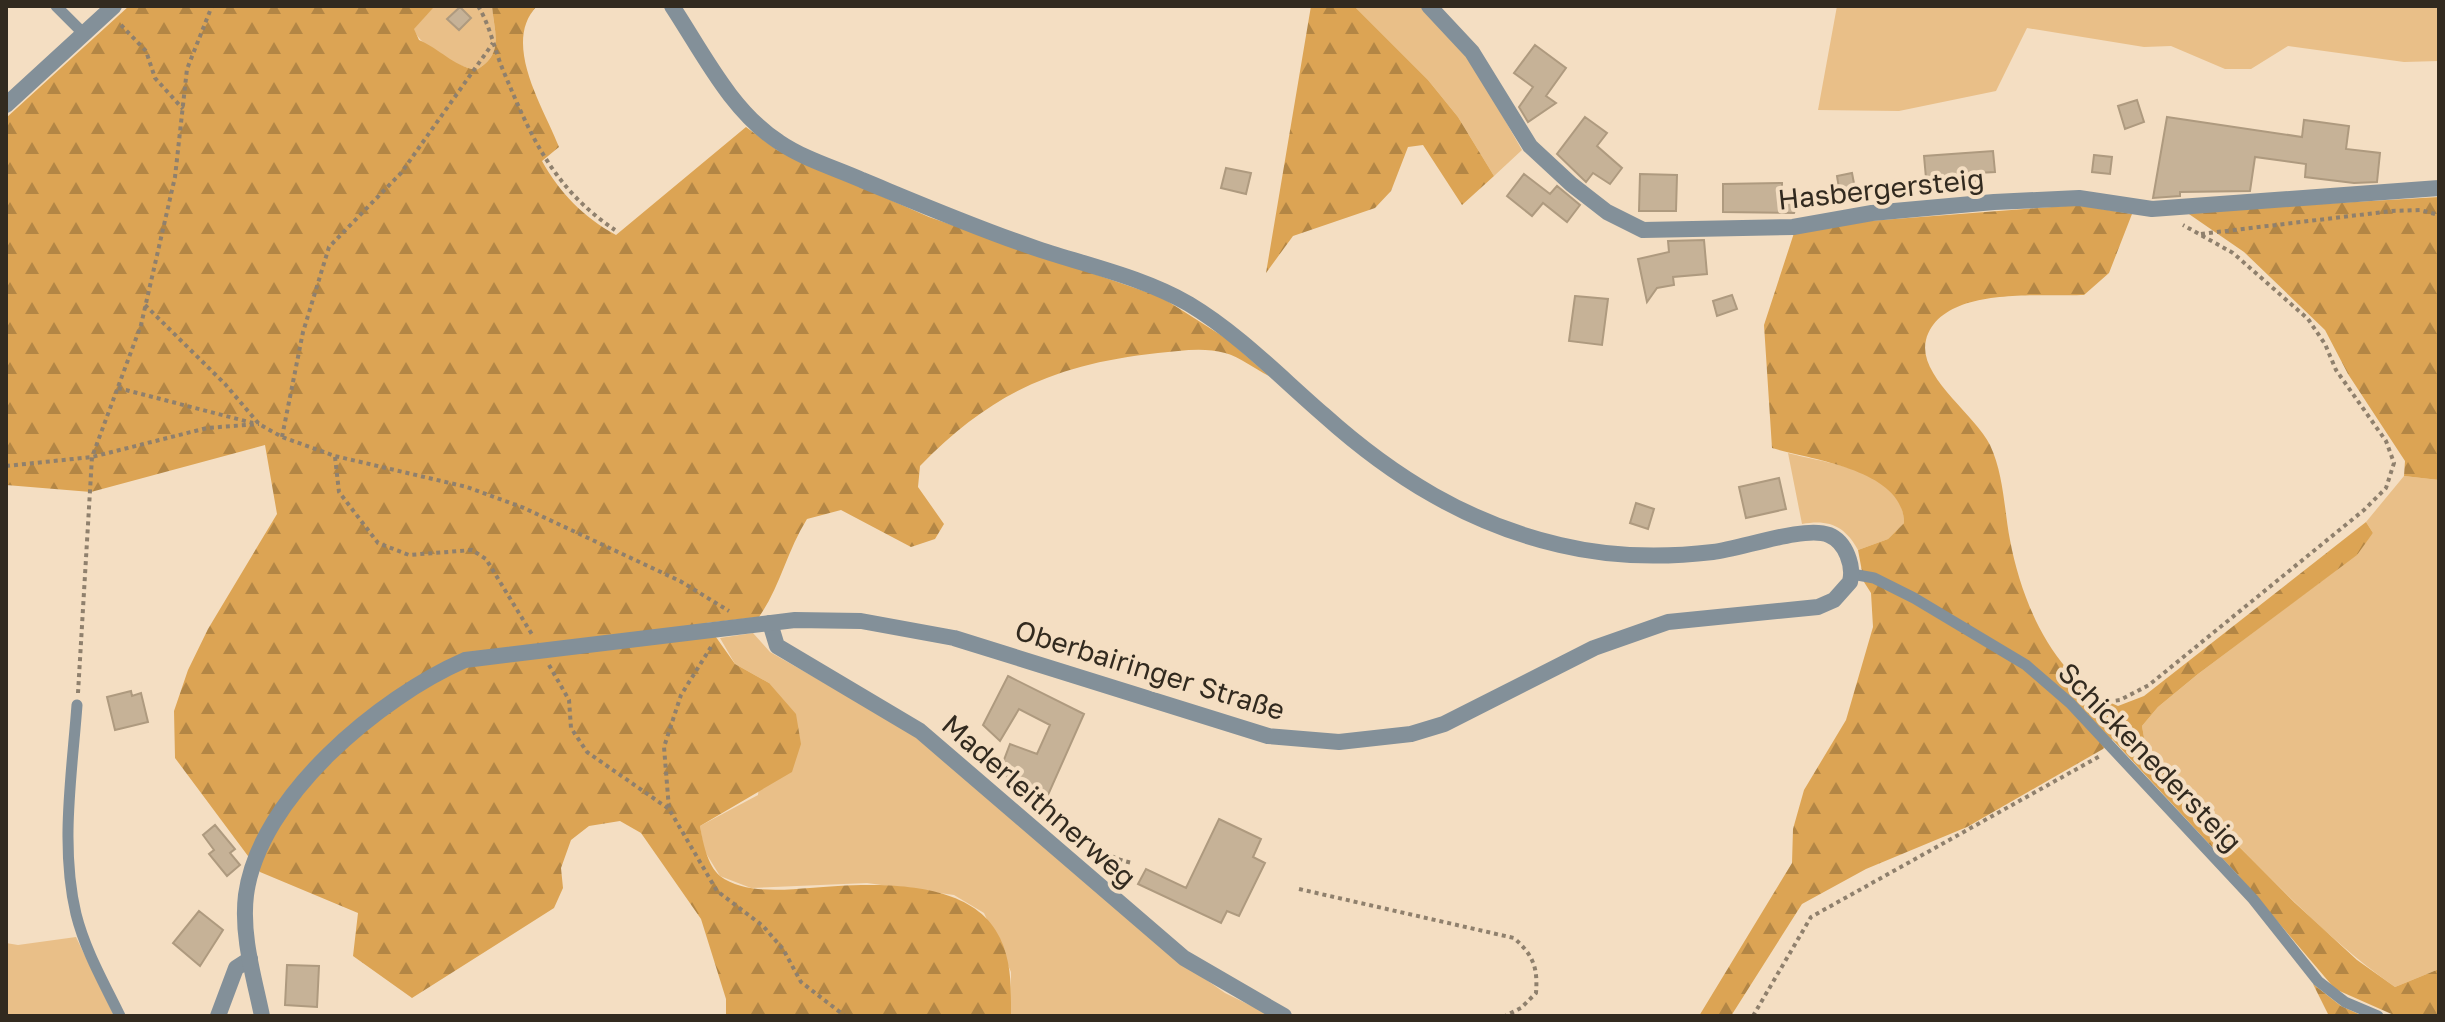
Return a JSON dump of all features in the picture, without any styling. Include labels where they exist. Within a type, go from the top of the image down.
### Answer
[{"type":"street","points":[[672,6],[739,105],[781,144],[932,209],[1035,248],[1132,278],[1186,302],[1230,333],[1389,469],[1451,506],[1522,536],[1576,548],[1641,556],[1716,552],[1796,535],[1826,533],[1844,548],[1852,574]]},
{"type":"street","name":"Hasbergersteig","points":[[1429,6],[1472,52],[1530,146],[1607,212],[1643,230],[1793,227],[1872,213],[2008,201],[2079,198],[2152,209],[2439,188]]},
{"type":"street","points":[[6,105],[111,9]]},
{"type":"street","name":"Oberbairinger Straße","points":[[262,1016],[250,959],[246,909],[250,874],[277,820],[321,763],[393,701],[433,674],[465,660],[770,623],[861,621],[954,638],[1268,736],[1339,742],[1399,736],[1444,724],[1594,648],[1668,622],[1818,607],[1846,590],[1852,574]]},
{"type":"street","name":"Maderleithnerweg","points":[[770,623],[777,646],[920,731],[1184,958],[1284,1016]]},
{"type":"street","points":[[218,1016],[236,968],[250,959]]},
{"type":"lane","points":[[56,6],[84,34]]},
{"type":"lane","name":"Schickenedersteig","points":[[1852,574],[1874,578],[2026,665],[2070,703],[2253,899],[2318,981],[2345,1002],[2378,1016]]},
{"type":"lane","points":[[77,705],[68,833],[71,880],[86,944],[120,1016]]},
{"type":"path","points":[[77,705],[92,457],[145,305],[175,177],[187,69],[212,6]]},
{"type":"path","points":[[478,6],[553,172],[583,206],[615,230]]},
{"type":"path","points":[[111,9],[146,51],[155,78],[184,112]]},
{"type":"path","points":[[282,437],[303,332],[329,247],[401,173],[493,43]]},
{"type":"path","points":[[2070,703],[2120,700],[2149,685],[2364,510],[2386,488],[2393,475],[2394,463],[2386,441],[2351,395],[2308,319],[2233,253],[2199,234],[2392,211],[2420,210],[2439,215]]},
{"type":"path","points":[[145,305],[225,384],[259,424]]},
{"type":"path","points":[[118,388],[259,424],[282,437],[335,456],[467,487],[524,508],[680,581],[722,606],[743,626]]},
{"type":"path","points":[[6,466],[92,457],[207,428],[259,424]]},
{"type":"path","points":[[335,456],[339,492],[378,543],[409,555],[472,550],[486,559],[569,700],[571,728],[587,752],[669,809],[717,891],[763,926],[783,949],[801,982],[845,1016]]},
{"type":"path","points":[[669,809],[664,747],[681,695],[723,628]]},
{"type":"path","points":[[1753,1016],[1811,917],[2112,749]]},
{"type":"path","points":[[1063,815],[1077,833],[1108,858],[1132,863]]},
{"type":"path","points":[[1299,889],[1514,938],[1531,954],[1538,973],[1536,993],[1521,1008],[1505,1016]]},
{"type":"shaded area","points":[[435,6],[492,6],[496,42],[485,64],[476,70],[459,65],[431,49],[417,36],[413,29]]},
{"type":"shaded area","points":[[1354,6],[1422,6],[1461,44],[1522,150],[1494,176],[1458,117],[1428,80]]},
{"type":"shaded area","points":[[1837,6],[2439,6],[2439,61],[2404,62],[2288,46],[2251,69],[2225,69],[2171,46],[2144,47],[2027,28],[1996,91],[1899,111],[1818,110]]},
{"type":"shaded area","points":[[1788,453],[1842,466],[1878,480],[1892,491],[1901,505],[1904,523],[1888,539],[1858,550],[1848,535],[1835,526],[1802,524]]},
{"type":"shaded area","points":[[2404,476],[2439,480],[2439,969],[2395,987],[2302,909],[2158,765],[2146,749],[2142,726],[2158,707],[2198,674],[2356,555],[2373,533],[2366,522]]},
{"type":"shaded area","points":[[753,633],[770,652],[916,735],[1164,950],[1225,993],[1272,1016],[1011,1016],[1011,972],[984,913],[954,895],[867,883],[751,888],[720,876],[704,850],[700,826],[758,795],[769,683],[735,664],[720,638]]},
{"type":"shaded area","points":[[76,937],[114,1016],[6,1016],[6,943],[18,945]]},
{"type":"green space","points":[[129,6],[435,6],[414,29],[419,40],[476,70],[491,57],[496,42],[492,6],[537,6],[527,21],[523,38],[524,57],[536,95],[559,147],[542,161],[573,203],[616,235],[746,127],[777,150],[929,217],[1161,297],[1227,339],[1269,376],[1231,355],[1192,350],[1088,365],[1027,386],[973,419],[920,466],[918,487],[944,524],[935,539],[911,547],[841,510],[807,519],[773,594],[759,617],[706,623],[735,664],[769,683],[796,714],[801,744],[792,772],[700,826],[712,866],[730,882],[752,888],[776,890],[888,885],[943,894],[967,903],[986,918],[1004,947],[1010,976],[1011,1016],[726,1016],[726,999],[701,919],[641,833],[620,821],[589,826],[571,840],[561,868],[563,888],[554,908],[412,998],[353,956],[358,913],[260,872],[175,758],[174,711],[188,670],[208,629],[277,514],[265,445],[91,492],[6,485],[6,118]]},
{"type":"green space","points":[[1311,6],[1354,6],[1428,80],[1458,117],[1494,176],[1462,205],[1423,145],[1408,147],[1391,191],[1375,208],[1293,236],[1266,273]]},
{"type":"green space","points":[[2439,197],[2439,480],[2404,476],[2405,461],[2348,374],[2325,330],[2244,252],[2186,212]]},
{"type":"green space","points":[[2078,205],[2132,214],[2109,273],[2084,295],[2019,296],[1971,302],[1951,310],[1935,322],[1926,340],[1926,354],[1938,381],[1983,433],[1995,456],[2010,540],[2033,614],[2045,638],[2076,679],[2118,706],[2144,696],[2366,522],[2373,533],[2357,555],[2198,674],[2158,707],[2142,726],[2146,749],[2158,765],[2295,903],[2357,960],[2395,987],[2439,969],[2439,1016],[2396,1016],[2335,989],[2237,874],[2112,739],[2103,749],[1967,827],[1866,869],[1802,904],[1731,1016],[1699,1016],[1792,863],[1793,829],[1804,790],[1846,720],[1873,627],[1871,593],[1864,582],[1858,550],[1888,539],[1904,523],[1900,505],[1889,491],[1873,479],[1832,463],[1772,448],[1764,325],[1794,233],[1856,222]]},
{"type":"green space","points":[[2313,984],[2341,1006],[2363,1016],[2329,1016]]},
{"type":"building","points":[[460,7],[471,18],[459,30],[447,19]]},
{"type":"building","points":[[1535,45],[1566,68],[1546,96],[1556,103],[1528,122],[1519,107],[1533,87],[1514,73]]},
{"type":"building","points":[[2137,100],[2144,122],[2125,129],[2118,106]]},
{"type":"building","points":[[1585,117],[1607,133],[1597,146],[1622,168],[1610,184],[1593,173],[1586,182],[1557,154]]},
{"type":"building","points":[[2167,117],[2302,137],[2304,120],[2349,126],[2346,149],[2380,153],[2377,182],[2354,183],[2305,177],[2306,164],[2255,157],[2250,191],[2180,192],[2180,196],[2153,198]]},
{"type":"building","points":[[1993,151],[1995,172],[1977,173],[1978,181],[1968,182],[1968,186],[1927,189],[1924,156]]},
{"type":"building","points":[[2094,155],[2112,157],[2110,174],[2092,172]]},
{"type":"building","points":[[1226,168],[1251,173],[1246,194],[1221,188]]},
{"type":"building","points":[[1852,173],[1857,199],[1841,201],[1837,176]]},
{"type":"building","points":[[1524,174],[1550,194],[1557,186],[1580,205],[1567,222],[1543,203],[1532,216],[1507,196]]},
{"type":"building","points":[[1640,174],[1677,175],[1676,211],[1639,211]]},
{"type":"building","points":[[1782,183],[1782,195],[1800,195],[1794,213],[1723,212],[1723,184]]},
{"type":"building","points":[[1704,240],[1707,274],[1673,277],[1674,285],[1657,288],[1647,302],[1638,259],[1669,252],[1668,241]]},
{"type":"building","points":[[1732,295],[1737,309],[1717,316],[1713,301]]},
{"type":"building","points":[[1575,296],[1608,299],[1602,345],[1569,341]]},
{"type":"building","points":[[1779,478],[1786,509],[1746,518],[1739,487]]},
{"type":"building","points":[[1636,503],[1654,509],[1648,529],[1630,523]]},
{"type":"building","points":[[1008,676],[1084,714],[1048,795],[999,773],[1010,744],[1037,754],[1050,725],[1019,709],[1000,741],[983,725]]},
{"type":"building","points":[[131,691],[132,696],[141,693],[148,722],[115,730],[107,697]]},
{"type":"building","points":[[1219,819],[1261,839],[1253,857],[1265,863],[1239,916],[1227,911],[1221,923],[1138,884],[1146,869],[1186,888]]},
{"type":"building","points":[[215,825],[235,849],[230,853],[240,865],[227,876],[209,854],[214,850],[203,835]]},
{"type":"building","points":[[199,911],[223,930],[200,966],[173,943]]},
{"type":"building","points":[[287,965],[319,966],[317,1007],[285,1005]]}]
